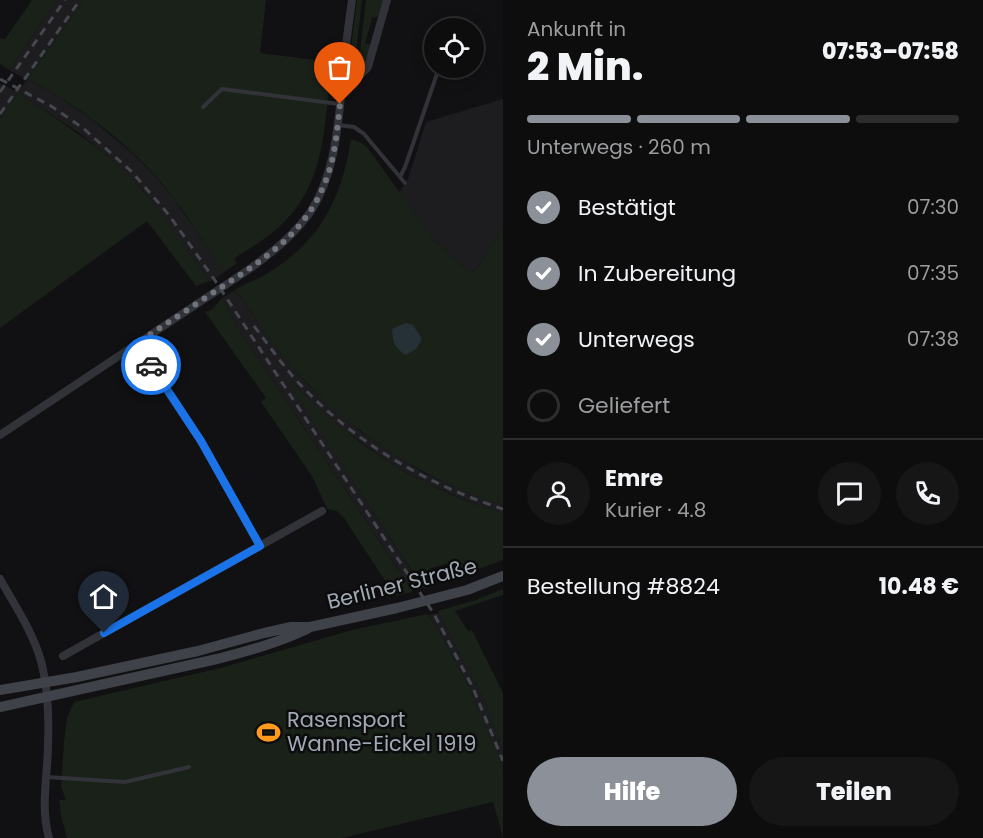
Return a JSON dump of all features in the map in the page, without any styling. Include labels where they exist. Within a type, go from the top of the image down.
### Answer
[{"type":"main road","name":"Berliner Straße","points":[[0,690],[198,651],[291,627],[310,627],[444,597],[503,576]]},
{"type":"main road","name":"Berliner Straße","points":[[0,706],[248,651],[293,636],[310,627]]},
{"type":"street","points":[[0,435],[251,268],[291,236],[312,209],[324,186],[330,166],[352,0]]},
{"type":"street","points":[[343,78],[355,77],[368,67],[387,0]]},
{"type":"street","points":[[136,344],[201,441],[260,546]]},
{"type":"street","points":[[63,656],[322,511]]},
{"type":"street","points":[[0,579],[42,663],[49,733],[44,818],[49,838]]},
{"type":"lane","points":[[400,177],[436,78]]},
{"type":"lane","points":[[203,107],[222,89],[340,104]]},
{"type":"lane","points":[[337,125],[354,127],[364,134],[405,183]]},
{"type":"lane","points":[[46,777],[125,782],[189,767]]},
{"type":"shaded area","points":[[32,0],[57,0],[9,70],[0,64],[0,38],[5,39]]},
{"type":"shaded area","points":[[57,0],[83,0],[28,79],[90,118],[152,173],[171,195],[225,272],[210,282],[142,189],[81,134],[18,93],[0,118],[0,84],[18,92],[27,80],[9,70]]},
{"type":"shaded area","points":[[83,0],[266,0],[260,53],[331,62],[321,150],[307,191],[280,226],[235,258],[236,264],[224,272],[172,196],[134,154],[83,113],[28,79]]},
{"type":"shaded area","points":[[357,0],[362,0],[354,69],[349,64]]},
{"type":"shaded area","points":[[366,0],[385,0],[381,16],[372,18],[365,44],[373,44],[366,65],[358,69]]},
{"type":"shaded area","points":[[18,92],[86,140],[125,172],[159,211],[209,281],[196,286],[147,221],[0,328],[0,118]]},
{"type":"shaded area","points":[[503,99],[503,227],[476,270],[470,273],[434,240],[399,192],[408,179],[426,122]]},
{"type":"shaded area","points":[[351,139],[367,147],[434,240],[470,273],[476,270],[503,227],[503,505],[439,480],[409,464],[353,425],[303,379],[280,353],[235,290],[281,264],[312,236],[324,220],[341,183]]},
{"type":"shaded area","points":[[235,290],[279,351],[308,385],[362,433],[420,471],[503,505],[503,513],[482,507],[426,483],[389,462],[340,427],[292,382],[290,384],[422,587],[412,590],[238,328],[222,298]]},
{"type":"shaded area","points":[[222,298],[238,328],[413,592],[395,596],[344,518],[337,511],[327,509],[312,476],[261,402],[266,398],[205,312],[212,310]]},
{"type":"shaded area","points":[[406,323],[413,325],[422,339],[416,349],[406,355],[395,344],[392,329]]},
{"type":"shaded area","points":[[292,382],[338,425],[389,462],[444,491],[503,513],[503,560],[442,582],[441,578],[459,573],[456,561],[429,569],[435,586],[424,589],[289,384]]},
{"type":"shaded area","points":[[503,589],[503,595],[455,611],[468,631],[472,630],[503,693],[503,750],[485,702],[438,611]]},
{"type":"shaded area","points":[[439,613],[485,702],[503,750],[503,772],[471,691],[428,615]]},
{"type":"shaded area","name":"Rasensport Wanne-Eickel 1919","points":[[427,614],[440,633],[471,691],[498,756],[503,772],[503,838],[493,802],[342,838],[67,838],[59,800],[66,800],[61,787],[64,743],[67,718],[74,702],[220,668],[352,630]]},
{"type":"railway","points":[[0,92],[65,0]]},
{"type":"railway","points":[[0,114],[80,0]]},
{"type":"railway","points":[[0,79],[51,106],[83,128],[132,172],[169,215],[214,279],[434,614],[473,688],[503,761]]},
{"type":"railway","points":[[254,326],[296,380],[318,402],[366,441],[391,458],[446,487],[503,509]]},
{"type":"way so far","points":[[151,365],[136,344],[251,268],[291,236],[304,221],[327,177],[333,154],[340,104]]},
{"type":"place","name":"Rasensport Wanne-Eickel 1919","points":[[269,732]]},
{"type":"route","points":[[104,633],[260,546],[201,441],[151,365]]}]
